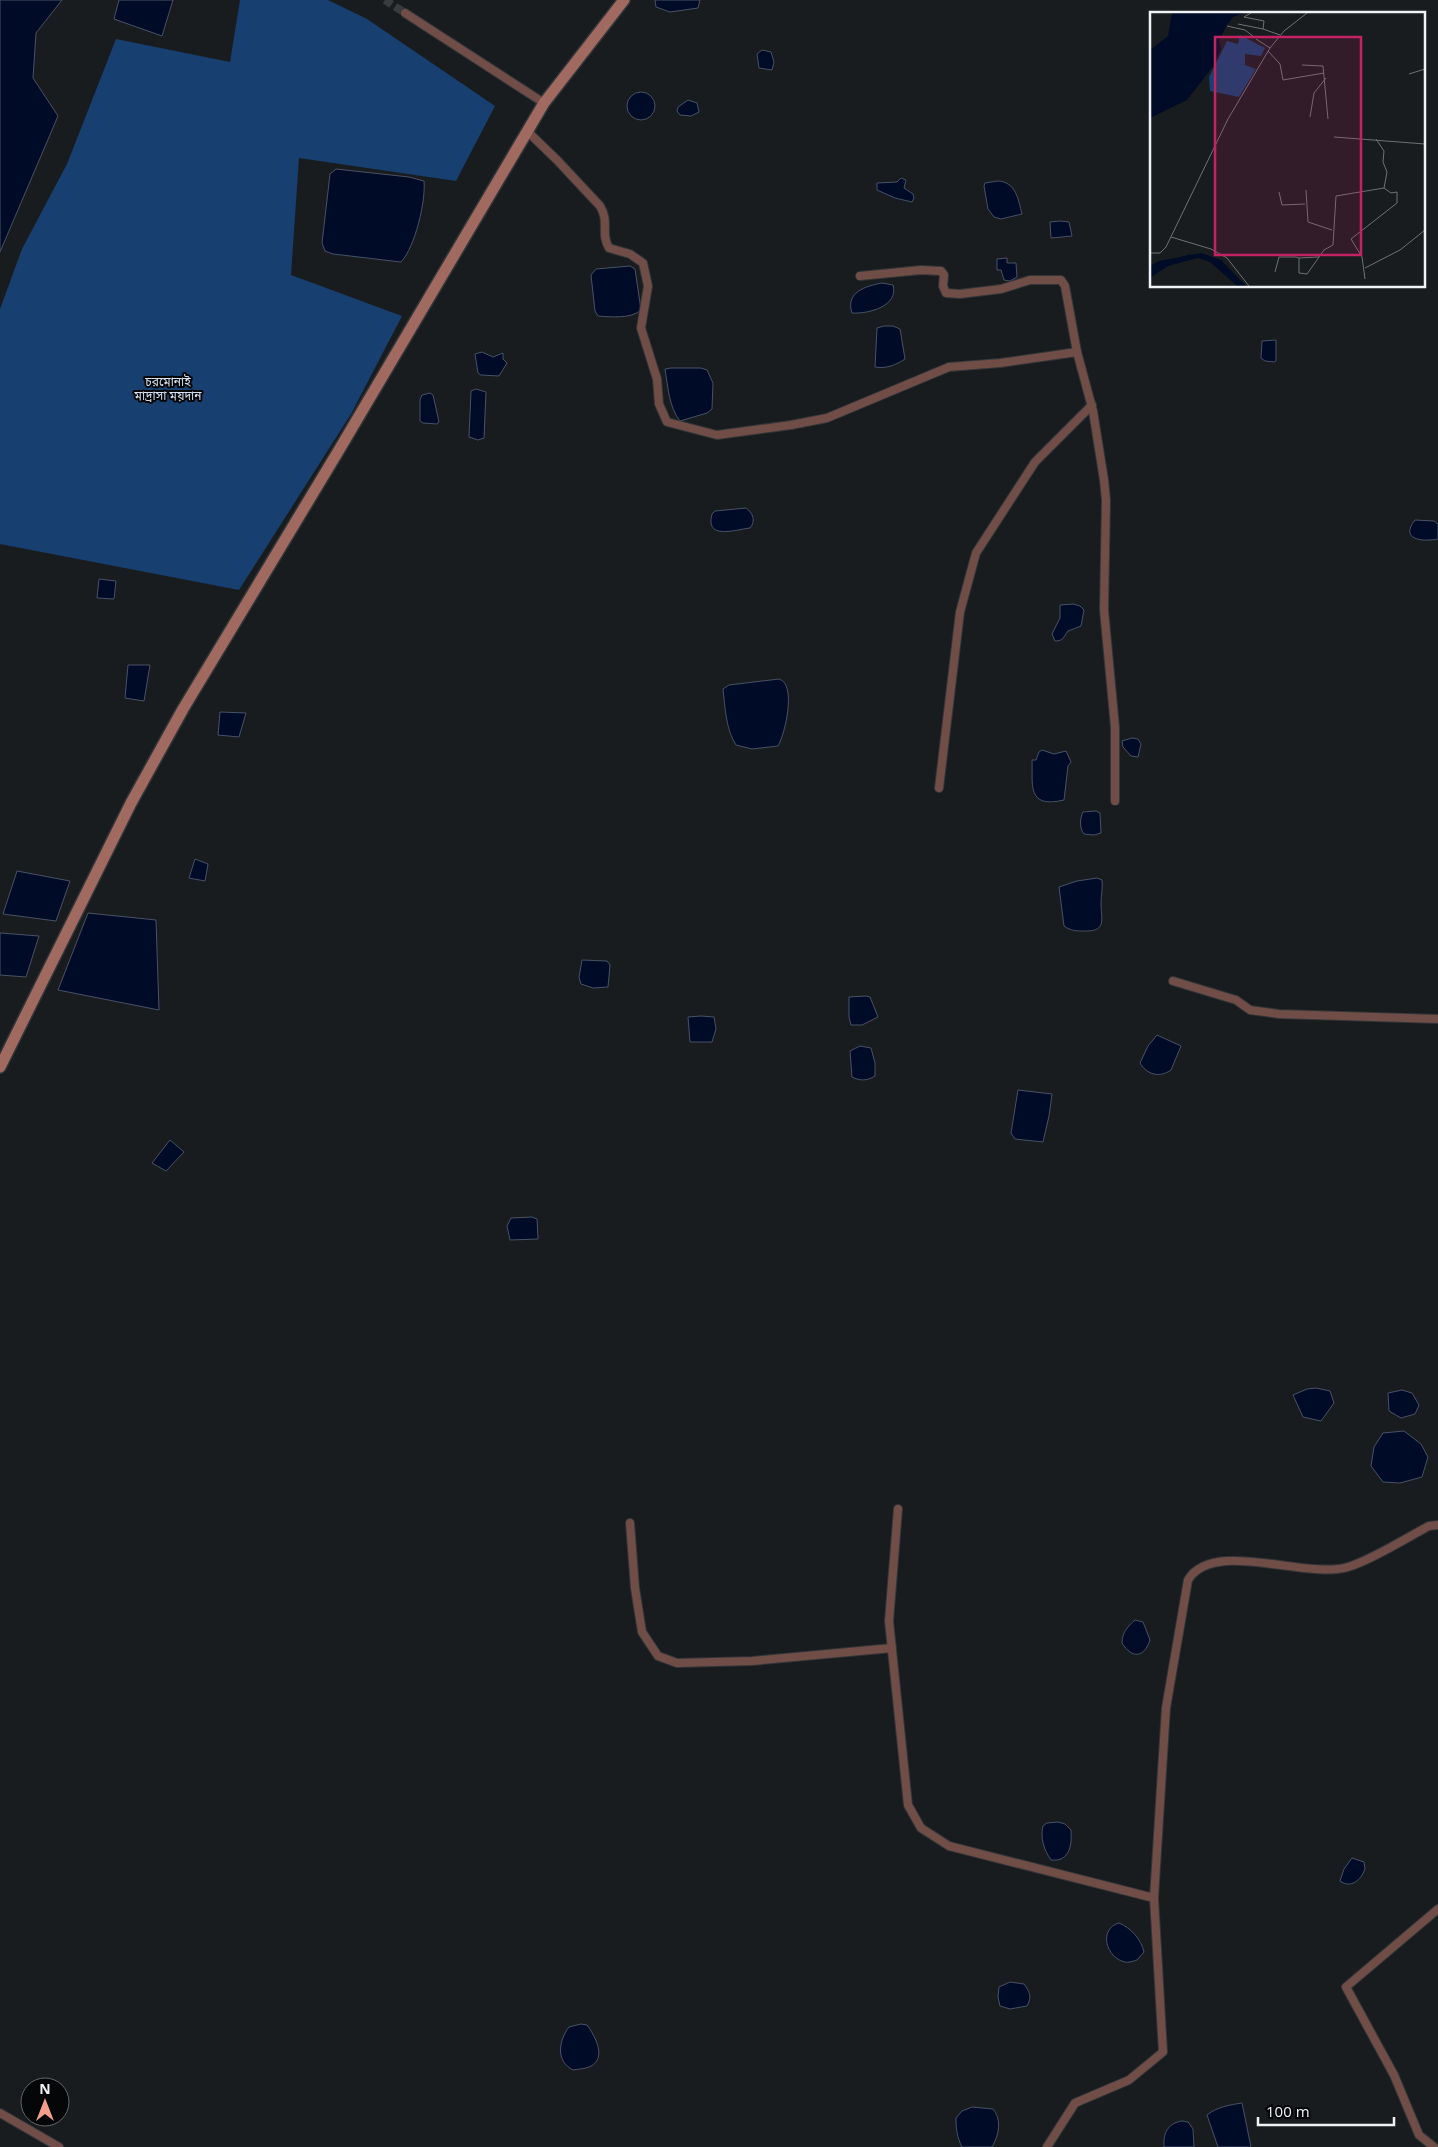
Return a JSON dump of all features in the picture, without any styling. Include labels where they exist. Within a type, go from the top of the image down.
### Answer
[{"type":"main road","points":[[0,1067],[131,803],[183,709],[544,103],[624,0]]},
{"type":"street","points":[[405,13],[544,103]]},
{"type":"street","points":[[527,131],[600,206],[605,214],[604,239],[609,248],[630,254],[643,263],[648,286],[641,328],[656,379],[659,404],[667,422],[717,435],[800,423],[827,418],[949,367],[1000,363],[1076,352]]},
{"type":"street","points":[[860,276],[921,270],[941,271],[944,275],[942,286],[946,293],[960,294],[1001,289],[1030,280],[1061,280],[1064,286],[1076,352],[1092,405],[1106,500],[1104,610],[1115,727],[1116,801]]},
{"type":"street","points":[[939,788],[960,612],[976,553],[1035,462],[1092,405]]},
{"type":"street","points":[[1172,981],[1236,1000],[1250,1010],[1279,1014],[1438,1019]]},
{"type":"street","points":[[898,1509],[889,1621],[908,1805],[921,1828],[949,1846],[1154,1898]]},
{"type":"street","points":[[630,1523],[635,1588],[642,1632],[658,1656],[678,1663],[752,1661],[892,1648]]},
{"type":"street","points":[[1046,2147],[1075,2103],[1129,2080],[1163,2052],[1154,1898],[1166,1708],[1188,1580],[1194,1571],[1205,1564],[1222,1562],[1250,1562],[1320,1570],[1347,1568],[1429,1526],[1438,1525]]},
{"type":"street","points":[[1434,2147],[1419,2135],[1394,2075],[1346,1987],[1438,1909]]},
{"type":"street","points":[[0,2113],[59,2147]]},
{"type":"green space","name":"চরমোনাই মাদ্রাসা ময়দান","points":[[240,0],[328,0],[367,19],[495,106],[456,181],[299,158],[291,275],[402,316],[351,414],[239,590],[0,544],[0,309],[22,249],[67,164],[116,39],[230,62]]},
{"type":"shaded area","points":[[0,0],[62,0],[36,33],[33,78],[58,116],[0,252]]},
{"type":"shaded area","points":[[119,0],[173,0],[162,36],[114,19]]},
{"type":"shaded area","points":[[655,0],[700,0],[698,8],[670,12],[656,7]]},
{"type":"shaded area","points":[[762,50],[771,52],[774,62],[772,70],[759,68],[757,54]]},
{"type":"shaded area","points":[[641,92],[651,96],[655,106],[651,116],[641,120],[631,116],[627,106],[631,96]]},
{"type":"shaded area","points":[[688,100],[697,103],[699,112],[691,116],[680,115],[677,111],[678,107]]},
{"type":"shaded area","points":[[336,169],[409,177],[424,181],[419,223],[411,246],[401,262],[333,254],[325,251],[322,243],[330,174]]},
{"type":"shaded area","points":[[901,178],[906,180],[904,188],[913,194],[912,202],[895,198],[877,190],[877,183],[897,182]]},
{"type":"shaded area","points":[[998,181],[1009,184],[1015,192],[1022,214],[1001,219],[994,217],[988,209],[985,183]]},
{"type":"shaded area","points":[[1050,222],[1069,222],[1072,236],[1051,238]]},
{"type":"shaded area","points":[[1007,258],[1007,263],[1016,263],[1017,277],[1010,281],[1004,280],[1001,270],[997,270],[997,259]]},
{"type":"shaded area","points":[[630,266],[635,269],[641,310],[626,316],[598,316],[595,311],[591,275],[596,269]]},
{"type":"shaded area","points":[[882,283],[893,285],[894,292],[892,298],[887,303],[874,310],[852,313],[851,300],[858,291]]},
{"type":"shaded area","points":[[893,326],[900,329],[905,359],[891,366],[875,367],[877,328]]},
{"type":"shaded area","points":[[1276,340],[1275,362],[1265,361],[1261,358],[1262,341]]},
{"type":"shaded area","points":[[482,352],[493,357],[503,353],[503,359],[507,363],[499,376],[481,375],[478,373],[475,354]]},
{"type":"shaded area","points":[[701,368],[707,370],[713,383],[712,409],[707,413],[680,421],[673,410],[668,390],[665,369]]},
{"type":"shaded area","points":[[476,389],[486,392],[484,438],[478,440],[469,437],[471,391]]},
{"type":"shaded area","points":[[430,393],[433,395],[439,422],[437,424],[420,421],[420,400],[422,395]]},
{"type":"shaded area","points":[[746,508],[753,517],[753,523],[750,528],[722,532],[713,527],[711,522],[712,514],[715,511]]},
{"type":"shaded area","points":[[1415,520],[1434,521],[1438,524],[1438,539],[1420,540],[1411,536],[1411,527]]},
{"type":"shaded area","points":[[99,579],[116,581],[114,599],[97,598]]},
{"type":"shaded area","points":[[1073,604],[1080,606],[1084,610],[1081,626],[1068,631],[1062,639],[1055,641],[1052,634],[1060,618],[1060,605]]},
{"type":"shaded area","points":[[128,665],[150,665],[144,701],[125,698]]},
{"type":"shaded area","points":[[779,679],[784,683],[787,690],[788,710],[784,731],[778,746],[752,749],[736,745],[728,725],[723,689],[729,685]]},
{"type":"shaded area","points":[[220,712],[246,713],[239,737],[218,735]]},
{"type":"shaded area","points":[[1132,738],[1138,739],[1141,744],[1138,757],[1131,756],[1123,747],[1122,741]]},
{"type":"shaded area","points":[[1042,750],[1054,754],[1066,751],[1071,762],[1068,766],[1064,800],[1043,801],[1037,798],[1034,792],[1032,760],[1036,760],[1039,752]]},
{"type":"shaded area","points":[[1096,811],[1100,813],[1101,833],[1094,835],[1084,834],[1080,823],[1083,812]]},
{"type":"shaded area","points":[[195,859],[208,864],[205,881],[189,878]]},
{"type":"shaded area","points":[[17,871],[70,881],[56,921],[3,914]]},
{"type":"shaded area","points":[[1097,878],[1102,880],[1102,919],[1100,926],[1093,930],[1076,931],[1064,926],[1059,887],[1077,881]]},
{"type":"shaded area","points":[[88,913],[156,920],[159,1010],[58,990]]},
{"type":"shaded area","points":[[0,933],[39,936],[26,977],[0,975]]},
{"type":"shaded area","points":[[582,960],[607,961],[610,965],[608,987],[593,988],[581,984],[579,977]]},
{"type":"shaded area","points":[[849,997],[870,997],[878,1017],[862,1025],[851,1025]]},
{"type":"shaded area","points":[[688,1017],[714,1017],[716,1029],[712,1042],[690,1042]]},
{"type":"shaded area","points":[[1157,1035],[1181,1046],[1171,1070],[1162,1074],[1150,1073],[1140,1063],[1148,1046]]},
{"type":"shaded area","points":[[860,1046],[871,1048],[875,1063],[875,1076],[866,1080],[852,1077],[850,1051]]},
{"type":"shaded area","points":[[1018,1090],[1052,1094],[1043,1142],[1015,1139],[1011,1133]]},
{"type":"shaded area","points":[[170,1140],[184,1152],[166,1171],[152,1163]]},
{"type":"shaded area","points":[[532,1217],[537,1219],[538,1239],[510,1240],[507,1226],[511,1218]]},
{"type":"shaded area","points":[[1316,1388],[1330,1391],[1334,1403],[1321,1421],[1303,1417],[1293,1395],[1307,1389]]},
{"type":"shaded area","points":[[1402,1390],[1412,1393],[1419,1405],[1415,1414],[1401,1418],[1389,1411],[1388,1393]]},
{"type":"shaded area","points":[[1404,1431],[1421,1444],[1428,1457],[1422,1477],[1400,1483],[1383,1482],[1371,1466],[1374,1447],[1383,1433]]},
{"type":"shaded area","points":[[1135,1620],[1143,1622],[1150,1640],[1144,1650],[1138,1654],[1130,1652],[1122,1643],[1126,1630]]},
{"type":"shaded area","points":[[1058,1822],[1065,1824],[1071,1830],[1070,1847],[1062,1858],[1051,1860],[1043,1844],[1043,1826],[1047,1823]]},
{"type":"shaded area","points":[[1352,1858],[1364,1862],[1365,1869],[1358,1880],[1348,1884],[1340,1881],[1344,1869]]},
{"type":"shaded area","points":[[1119,1923],[1131,1931],[1141,1943],[1144,1952],[1137,1960],[1125,1962],[1113,1955],[1109,1949],[1107,1943],[1108,1931],[1112,1926]]},
{"type":"shaded area","points":[[1010,1982],[1024,1984],[1030,1997],[1027,2006],[1010,2009],[1000,2006],[998,1997],[999,1987]]},
{"type":"shaded area","points":[[581,2024],[587,2025],[596,2041],[599,2053],[598,2059],[587,2068],[573,2070],[563,2061],[560,2050],[561,2044],[569,2027]]},
{"type":"shaded area","points":[[1242,2103],[1251,2147],[1218,2147],[1207,2115],[1219,2108]]},
{"type":"shaded area","points":[[972,2107],[993,2109],[996,2113],[999,2128],[992,2147],[962,2147],[957,2133],[956,2118],[962,2111]]},
{"type":"shaded area","points":[[1182,2121],[1188,2122],[1193,2129],[1194,2147],[1164,2147],[1164,2137],[1167,2130],[1173,2124]]},
{"type":"tunnel","points":[[385,0],[405,13]]}]
